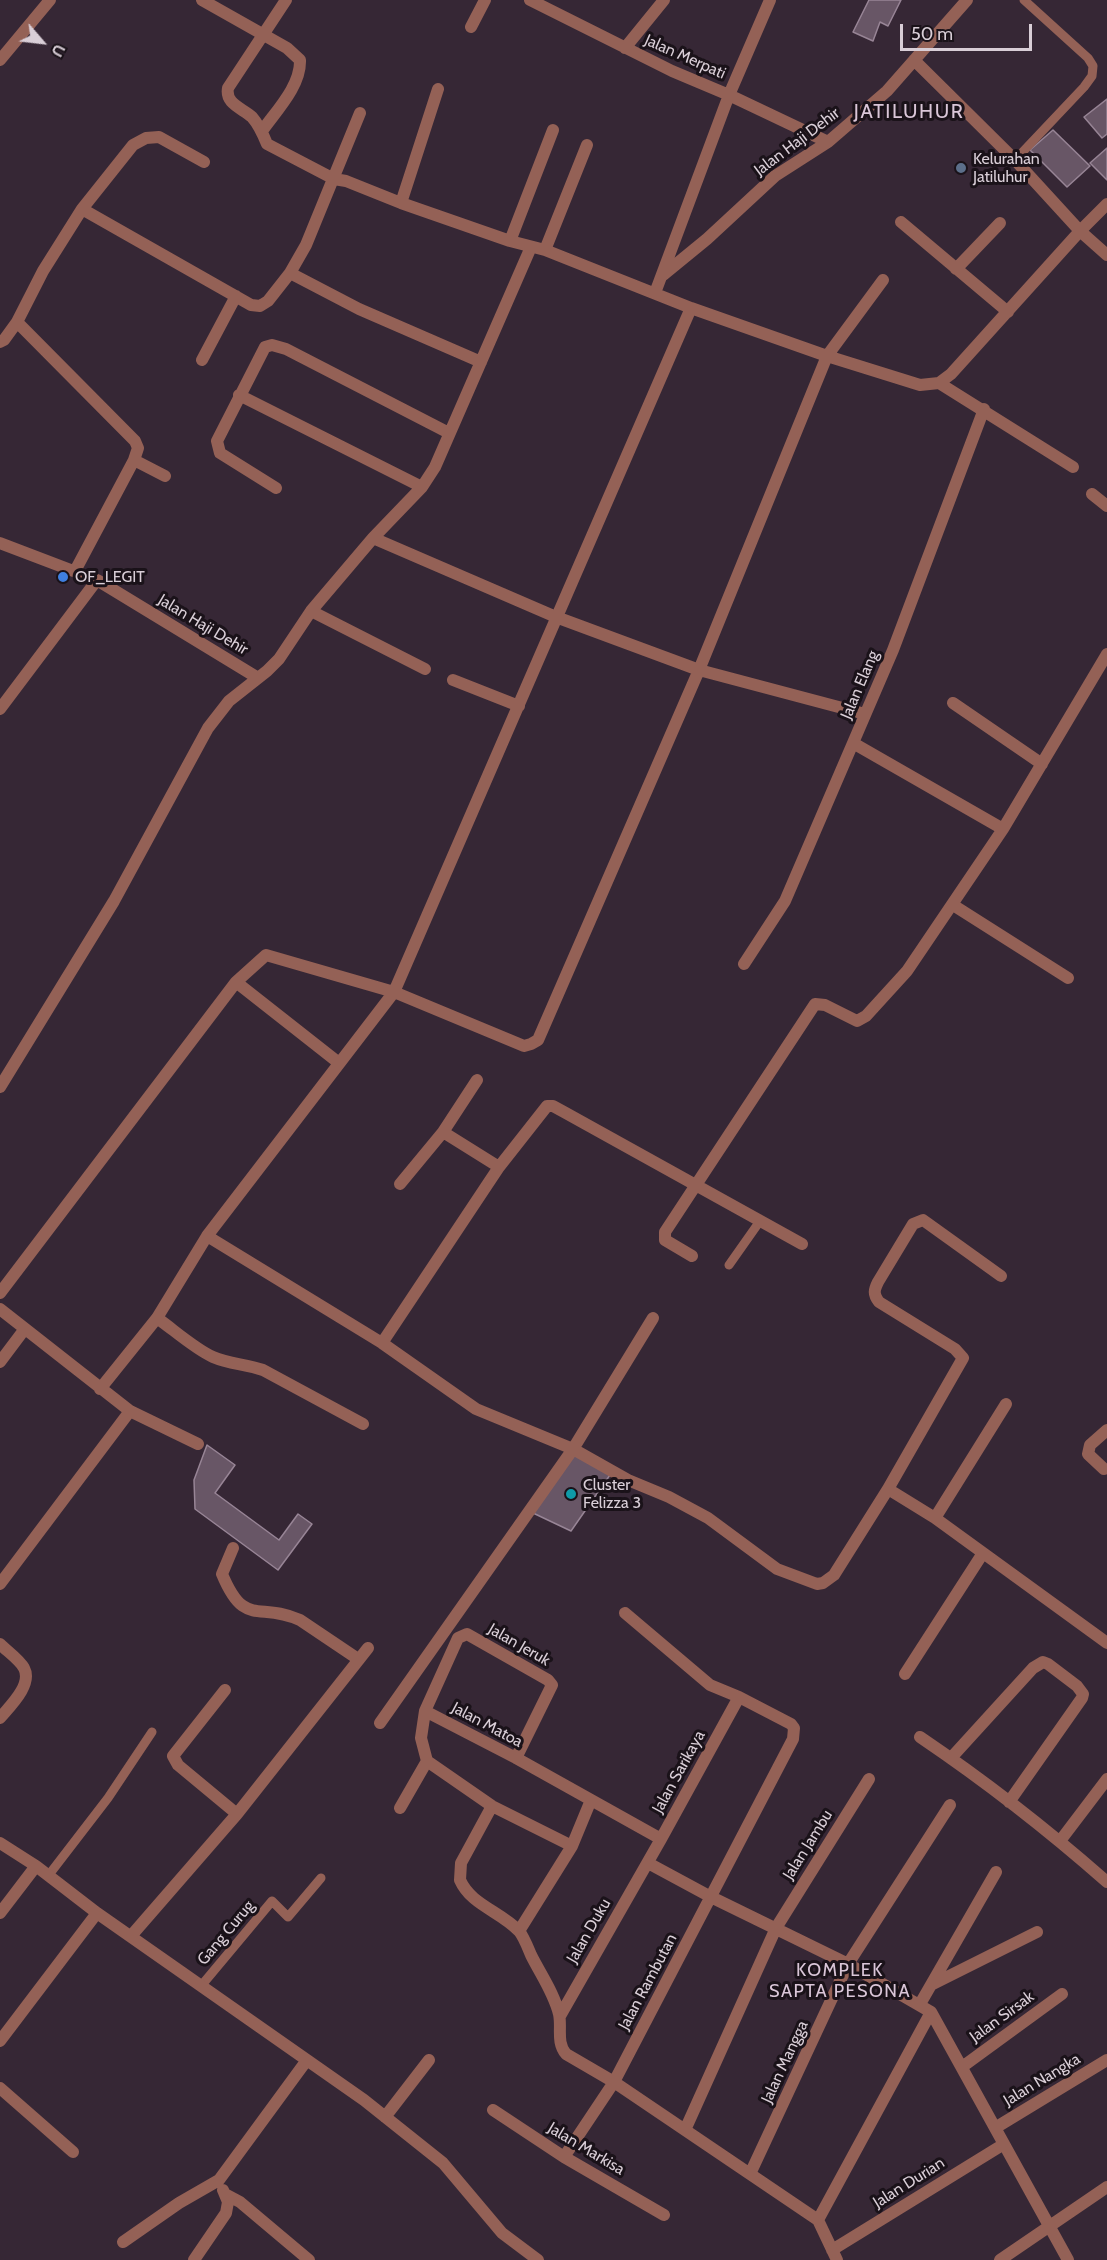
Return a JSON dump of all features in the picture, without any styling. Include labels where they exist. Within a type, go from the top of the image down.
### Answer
[{"type":"street","points":[[1,56],[50,0]]},
{"type":"street","points":[[202,0],[287,48],[300,60],[300,71],[291,89],[262,131]]},
{"type":"street","points":[[286,0],[228,88],[227,93],[230,100],[252,118],[262,131],[267,144],[334,179],[346,181],[401,204],[510,241],[545,250],[691,308],[827,356],[920,385],[939,383],[951,374],[1107,204]]},
{"type":"street","points":[[471,27],[485,0]]},
{"type":"street","name":"Jalan Merpati","points":[[530,0],[672,71],[828,142]]},
{"type":"street","points":[[625,48],[664,0]]},
{"type":"street","points":[[655,293],[729,95],[770,0]]},
{"type":"street","name":"Jalan Haji Dehir","points":[[663,275],[707,239],[776,176],[828,142],[887,91],[967,0]]},
{"type":"street","points":[[914,60],[1015,160],[1080,231],[1107,255]]},
{"type":"street","points":[[401,204],[438,88]]},
{"type":"street","points":[[82,209],[251,305],[260,306],[268,301],[290,273],[306,245],[360,113]]},
{"type":"street","points":[[510,241],[553,130]]},
{"type":"street","points":[[0,342],[17,322],[43,271],[82,209],[133,145],[146,138],[159,137],[204,162]]},
{"type":"street","points":[[545,250],[586,145]]},
{"type":"street","points":[[901,222],[1008,312]]},
{"type":"street","points":[[956,268],[1000,223]]},
{"type":"street","points":[[0,1087],[114,901],[208,728],[229,700],[273,665],[288,647],[311,611],[373,538],[422,488],[435,467],[531,247]]},
{"type":"street","points":[[290,273],[359,309],[481,362]]},
{"type":"street","points":[[0,1293],[236,982],[266,955],[394,992],[524,1046],[538,1040],[699,670],[827,356],[883,280]]},
{"type":"street","points":[[202,360],[236,296]]},
{"type":"street","points":[[100,1389],[157,1318],[207,1236],[394,992],[691,308]]},
{"type":"street","points":[[17,322],[135,441],[138,448],[134,460],[75,571]]},
{"type":"street","points":[[276,488],[229,460],[217,448],[217,441],[265,347],[272,345],[286,349],[449,433]]},
{"type":"street","points":[[939,383],[984,409],[1073,467]]},
{"type":"street","points":[[239,395],[422,488]]},
{"type":"street","name":"Jalan Elang","points":[[744,964],[785,901],[866,714],[893,650],[984,409]]},
{"type":"street","points":[[134,460],[165,476]]},
{"type":"street","points":[[1092,494],[1107,506]]},
{"type":"street","points":[[373,538],[556,617],[699,670],[866,714]]},
{"type":"street","name":"Jalan Haji Dehir","points":[[0,543],[97,580],[258,678]]},
{"type":"street","points":[[0,709],[97,580]]},
{"type":"street","points":[[311,611],[424,669]]},
{"type":"street","points":[[692,1256],[665,1240],[664,1236],[814,1004],[825,1005],[857,1021],[866,1016],[907,971],[1003,829],[1107,654]]},
{"type":"street","points":[[453,680],[519,706]]},
{"type":"street","points":[[954,704],[1042,764]]},
{"type":"street","points":[[853,743],[1003,829]]},
{"type":"street","points":[[953,905],[1068,978]]},
{"type":"street","points":[[236,982],[339,1063]]},
{"type":"street","points":[[400,1184],[443,1132],[477,1080]]},
{"type":"street","points":[[382,1343],[499,1167],[544,1108],[550,1106],[802,1244]]},
{"type":"street","points":[[443,1132],[499,1167]]},
{"type":"street","points":[[207,1236],[382,1343],[476,1409],[573,1449],[628,1480],[669,1497],[708,1518],[777,1569],[817,1584],[823,1583],[834,1575],[888,1489],[963,1358],[954,1349],[879,1302],[874,1290],[878,1282],[913,1224],[923,1220],[1001,1276]]},
{"type":"street","points":[[0,1309],[130,1411],[198,1444]]},
{"type":"street","points":[[157,1318],[209,1356],[264,1370],[363,1424]]},
{"type":"street","points":[[380,1723],[573,1449],[653,1318]]},
{"type":"street","points":[[0,1362],[24,1330]]},
{"type":"street","points":[[935,1518],[1006,1404]]},
{"type":"street","points":[[0,1584],[130,1411]]},
{"type":"street","points":[[1104,1469],[1088,1454],[1090,1445],[1107,1430]]},
{"type":"street","points":[[888,1489],[935,1518],[1107,1643]]},
{"type":"street","points":[[233,1548],[222,1574],[238,1604],[246,1609],[292,1616],[358,1659]]},
{"type":"street","points":[[905,1674],[983,1553]]},
{"type":"street","name":"Jalan Rambutan","points":[[564,2157],[614,2082],[793,1739],[794,1732],[791,1724],[710,1685],[625,1614]]},
{"type":"street","name":"Jalan Jeruk","points":[[427,1707],[458,1638],[467,1634],[548,1680],[552,1689],[516,1758]]},
{"type":"street","points":[[0,1644],[24,1668],[26,1677],[17,1697],[0,1718]]},
{"type":"street","points":[[131,1936],[237,1814],[368,1648]]},
{"type":"street","points":[[951,1758],[1033,1668],[1043,1662],[1048,1664],[1077,1686],[1083,1694],[1082,1698],[1009,1802]]},
{"type":"street","points":[[225,1690],[173,1756],[178,1765],[237,1814]]},
{"type":"street","name":"Jalan Sarikaya","points":[[648,1863],[739,1697]]},
{"type":"street","name":"Jalan Matoa","points":[[427,1761],[421,1738],[427,1707],[662,1839]]},
{"type":"street","points":[[920,1737],[1060,1841],[1107,1882]]},
{"type":"street","points":[[400,1808],[427,1761],[492,1806],[572,1846]]},
{"type":"street","name":"Jalan Jambu","points":[[685,2130],[776,1928],[869,1779]]},
{"type":"street","points":[[1060,1841],[1107,1779]]},
{"type":"street","points":[[519,1931],[572,1846],[591,1800]]},
{"type":"street","name":"Jalan Mangga","points":[[750,2174],[849,1964],[950,1805]]},
{"type":"street","points":[[492,1806],[461,1863],[460,1880],[463,1888],[472,1897],[519,1931],[542,1977],[552,1991],[560,2016],[562,2050],[614,2082],[818,2220],[834,2255]]},
{"type":"street","points":[[0,1843],[36,1866],[98,1913],[385,2116],[443,2163],[502,2233],[538,2260]]},
{"type":"street","points":[[648,1863],[711,1898],[849,1964],[926,2008],[962,2067],[1068,2260]]},
{"type":"street","name":"Jalan Duku","points":[[560,2016],[648,1863]]},
{"type":"street","points":[[0,1913],[36,1866]]},
{"type":"street","points":[[818,2220],[926,2008],[933,1984],[996,1872]]},
{"type":"street","points":[[0,2041],[98,1913]]},
{"type":"street","points":[[933,1984],[1037,1932]]},
{"type":"street","name":"Jalan Sirsak","points":[[962,2067],[1062,1994]]},
{"type":"street","points":[[123,2242],[179,2203],[219,2180],[308,2060]]},
{"type":"street","points":[[385,2116],[429,2060]]},
{"type":"street","name":"Jalan Nangka","points":[[995,2128],[1107,2060]]},
{"type":"street","points":[[0,2088],[74,2152]]},
{"type":"street","name":"Jalan Markisa","points":[[493,2110],[564,2157],[664,2215]]},
{"type":"street","name":"Jalan Durian","points":[[834,2255],[1004,2144]]},
{"type":"street","points":[[194,2260],[226,2213],[228,2202],[219,2180]]},
{"type":"street","points":[[1000,2260],[1107,2187]]},
{"type":"street","points":[[225,2194],[240,2202],[309,2260]]},
{"type":"lane","points":[[1015,160],[1084,87],[1092,76],[1093,66],[1088,58],[1024,0]]},
{"type":"lane","points":[[729,1265],[760,1221]]},
{"type":"lane","points":[[48,1876],[108,1798],[152,1732]]},
{"type":"lane","name":"Gang Curug","points":[[201,1986],[272,1901],[288,1917],[321,1878]]},
{"type":"building","points":[[869,0],[901,0],[888,26],[880,22],[873,41],[853,32]]},
{"type":"building","points":[[1107,99],[1107,134],[1102,138],[1084,117]]},
{"type":"building","points":[[1053,130],[1090,166],[1067,187],[1030,150]]},
{"type":"building","points":[[1107,148],[1107,180],[1090,163]]},
{"type":"building","points":[[207,1445],[235,1465],[215,1493],[279,1540],[298,1514],[312,1524],[278,1570],[195,1509],[194,1480]]},
{"type":"building","name":"Cluster Felizza 3","points":[[574,1452],[610,1475],[571,1531],[533,1513]]},
{"type":"place","name":"Kelurahan Jatiluhur","points":[[961,168]]},
{"type":"place","name":"OF_LEGIT","points":[[63,577]]},
{"type":"place","name":"Cluster Felizza 3","points":[[571,1494]]},
{"type":"district","name":"JATILUHUR","points":[[909,112]]},
{"type":"district","name":"KOMPLEK SAPTA PESONA","points":[[840,1981]]}]
